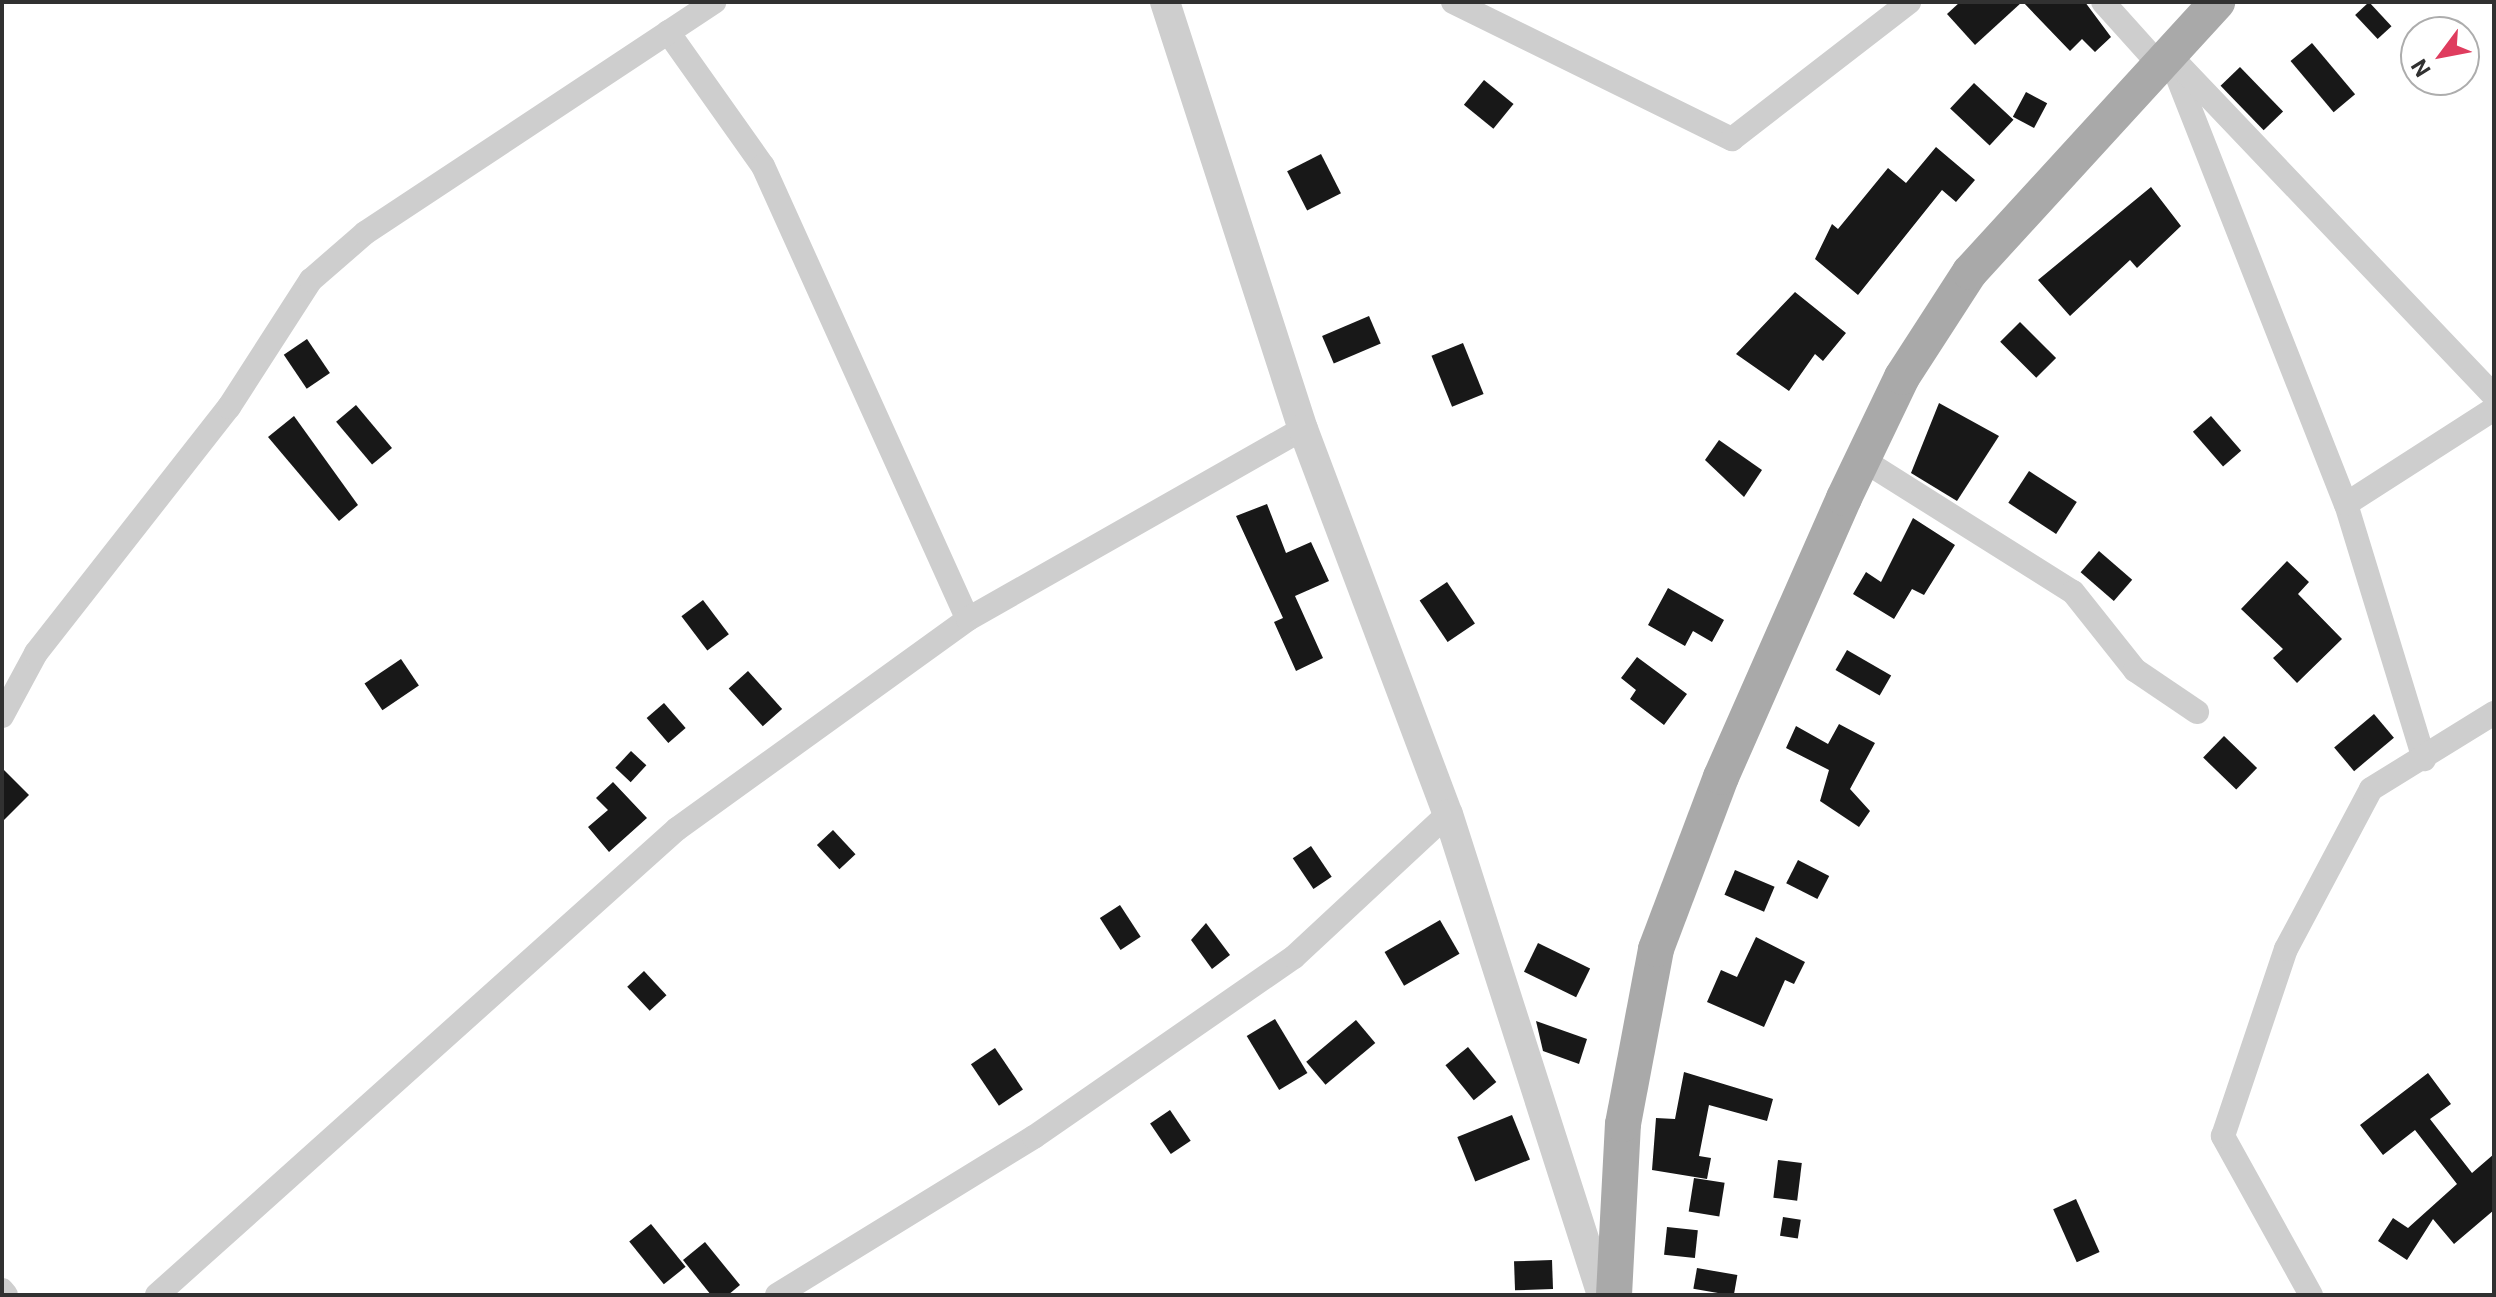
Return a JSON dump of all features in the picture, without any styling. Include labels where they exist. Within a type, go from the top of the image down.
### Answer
[{"type":"main road","points":[[1614,1295],[1623,1124],[1656,949],[1721,777],[1863,460],[1902,377],[1970,272],[2217,2]]},
{"type":"street","points":[[2,716],[36,653],[229,407],[311,280],[365,233],[714,2]]},
{"type":"street","points":[[1165,2],[1303,429],[1448,814],[1602,1295]]},
{"type":"street","points":[[1453,2],[1732,139],[1909,2]]},
{"type":"street","points":[[2103,2],[2163,58],[2494,396]]},
{"type":"street","points":[[668,32],[763,166],[968,619]]},
{"type":"street","points":[[2163,58],[2346,504],[2424,759]]},
{"type":"street","points":[[2346,504],[2494,409]]},
{"type":"street","points":[[157,1295],[677,829],[968,619],[1303,429]]},
{"type":"street","points":[[1863,460],[2073,592],[2135,670],[2197,712]]},
{"type":"street","points":[[2311,1295],[2223,1136],[2293,935],[2371,789],[2494,713]]},
{"type":"street","points":[[777,1295],[1034,1137],[1294,957],[1448,814]]},
{"type":"street","points":[[2,1290],[6,1295]]},
{"type":"building","points":[[1960,2],[2022,2],[1975,45],[1947,14]]},
{"type":"building","points":[[2023,2],[2085,2],[2111,37],[2095,52],[2082,39],[2070,51]]},
{"type":"building","points":[[2369,2],[2392,26],[2378,39],[2355,15]]},
{"type":"building","points":[[2312,43],[2355,94],[2334,112],[2291,61]]},
{"type":"building","points":[[2240,67],[2283,112],[2264,130],[2221,86]]},
{"type":"building","points":[[1484,80],[1514,104],[1493,129],[1464,105]]},
{"type":"building","points":[[1974,83],[2013,120],[1990,145],[1950,109]]},
{"type":"building","points":[[2026,92],[2047,103],[2034,128],[2013,117]]},
{"type":"building","points":[[1936,147],[1975,180],[1956,202],[1942,190],[1858,295],[1815,259],[1832,224],[1838,229],[1888,168],[1906,183]]},
{"type":"building","points":[[1321,154],[1341,193],[1307,210],[1287,171]]},
{"type":"building","points":[[2151,187],[2181,226],[2137,268],[2130,260],[2070,316],[2038,280]]},
{"type":"building","points":[[1795,292],[1846,333],[1823,361],[1815,354],[1789,391],[1736,354]]},
{"type":"building","points":[[1369,316],[1381,344],[1334,364],[1322,336]]},
{"type":"building","points":[[2020,322],[2056,358],[2036,378],[2000,342]]},
{"type":"building","points":[[307,339],[330,373],[307,389],[284,355]]},
{"type":"building","points":[[1463,343],[1484,394],[1452,407],[1431,356]]},
{"type":"building","points":[[1939,403],[1999,436],[1957,501],[1911,473]]},
{"type":"building","points":[[356,405],[392,448],[372,465],[336,422]]},
{"type":"building","points":[[294,416],[358,505],[339,521],[268,437]]},
{"type":"building","points":[[2211,416],[2241,451],[2223,466],[2193,432]]},
{"type":"building","points":[[1719,440],[1762,470],[1744,497],[1705,460]]},
{"type":"building","points":[[2029,471],[2077,502],[2056,534],[2008,503]]},
{"type":"building","points":[[1267,504],[1286,553],[1311,542],[1329,581],[1295,596],[1323,658],[1296,671],[1274,622],[1283,618],[1236,516]]},
{"type":"building","points":[[1913,518],[1955,545],[1924,595],[1912,589],[1894,619],[1853,594],[1866,572],[1881,582]]},
{"type":"building","points":[[2099,551],[2132,580],[2114,601],[2081,572]]},
{"type":"building","points":[[2287,561],[2309,582],[2298,594],[2342,639],[2297,683],[2273,658],[2283,649],[2241,609]]},
{"type":"building","points":[[1447,582],[1475,623],[1448,642],[1420,600]]},
{"type":"building","points":[[1668,588],[1724,620],[1712,642],[1693,631],[1685,646],[1648,625]]},
{"type":"building","points":[[703,600],[729,634],[707,651],[681,616]]},
{"type":"building","points":[[1847,650],[1891,676],[1880,695],[1836,670]]},
{"type":"building","points":[[1637,657],[1687,694],[1664,725],[1630,699],[1636,690],[1621,678]]},
{"type":"building","points":[[401,659],[419,686],[382,710],[365,684]]},
{"type":"building","points":[[748,671],[782,709],[763,726],[729,688]]},
{"type":"building","points":[[664,703],[686,728],[668,743],[647,718]]},
{"type":"building","points":[[2374,714],[2394,738],[2354,771],[2334,747]]},
{"type":"building","points":[[1839,724],[1875,743],[1850,789],[1870,811],[1859,827],[1820,801],[1829,770],[1786,748],[1796,726],[1828,744]]},
{"type":"building","points":[[2224,736],[2257,768],[2236,790],[2203,758]]},
{"type":"building","points":[[631,751],[646,765],[631,782],[615,768]]},
{"type":"building","points":[[2,768],[29,795],[2,822]]},
{"type":"building","points":[[613,782],[647,818],[609,852],[588,827],[608,810],[596,798]]},
{"type":"building","points":[[833,830],[856,854],[839,869],[817,845]]},
{"type":"building","points":[[1311,846],[1332,877],[1313,889],[1293,858]]},
{"type":"building","points":[[1798,860],[1829,876],[1817,899],[1786,883]]},
{"type":"building","points":[[1735,870],[1775,887],[1764,912],[1724,895]]},
{"type":"building","points":[[1120,905],[1141,937],[1121,950],[1100,918]]},
{"type":"building","points":[[1440,920],[1460,954],[1404,986],[1385,952]]},
{"type":"building","points":[[1206,923],[1230,955],[1212,969],[1191,940]]},
{"type":"building","points":[[1756,937],[1805,962],[1794,984],[1785,980],[1764,1027],[1707,1002],[1721,970],[1737,977]]},
{"type":"building","points":[[1538,943],[1590,968],[1576,997],[1524,972]]},
{"type":"building","points":[[644,971],[667,995],[650,1011],[627,987]]},
{"type":"building","points":[[1275,1019],[1307,1073],[1279,1090],[1247,1036]]},
{"type":"building","points":[[1356,1020],[1375,1043],[1325,1085],[1306,1062]]},
{"type":"building","points":[[1536,1021],[1587,1039],[1579,1064],[1543,1051]]},
{"type":"building","points":[[1468,1047],[1496,1082],[1474,1100],[1445,1065]]},
{"type":"building","points":[[995,1048],[1023,1089],[999,1106],[971,1064]]},
{"type":"building","points":[[1684,1072],[1773,1099],[1767,1121],[1709,1105],[1699,1156],[1711,1158],[1707,1179],[1652,1170],[1656,1118],[1675,1119]]},
{"type":"building","points":[[2428,1073],[2451,1104],[2430,1119],[2472,1173],[2494,1154],[2494,1210],[2454,1244],[2433,1219],[2407,1260],[2378,1241],[2393,1218],[2408,1228],[2457,1184],[2415,1130],[2383,1155],[2360,1125]]},
{"type":"building","points":[[1170,1110],[1191,1141],[1171,1154],[1150,1123]]},
{"type":"building","points":[[1512,1115],[1530,1160],[1475,1182],[1457,1137]]},
{"type":"building","points":[[1778,1160],[1802,1163],[1797,1201],[1773,1198]]},
{"type":"building","points":[[1694,1178],[1725,1183],[1719,1216],[1689,1212]]},
{"type":"building","points":[[2076,1199],[2100,1252],[2077,1262],[2053,1209]]},
{"type":"building","points":[[1783,1217],[1801,1220],[1798,1239],[1780,1236]]},
{"type":"building","points":[[651,1224],[686,1267],[664,1284],[629,1242]]},
{"type":"building","points":[[1667,1227],[1698,1230],[1695,1258],[1664,1255]]},
{"type":"building","points":[[705,1242],[740,1285],[728,1295],[711,1295],[683,1260]]},
{"type":"building","points":[[1552,1260],[1553,1289],[1515,1290],[1514,1261]]},
{"type":"building","points":[[1697,1268],[1737,1275],[1734,1295],[1693,1289]]}]
